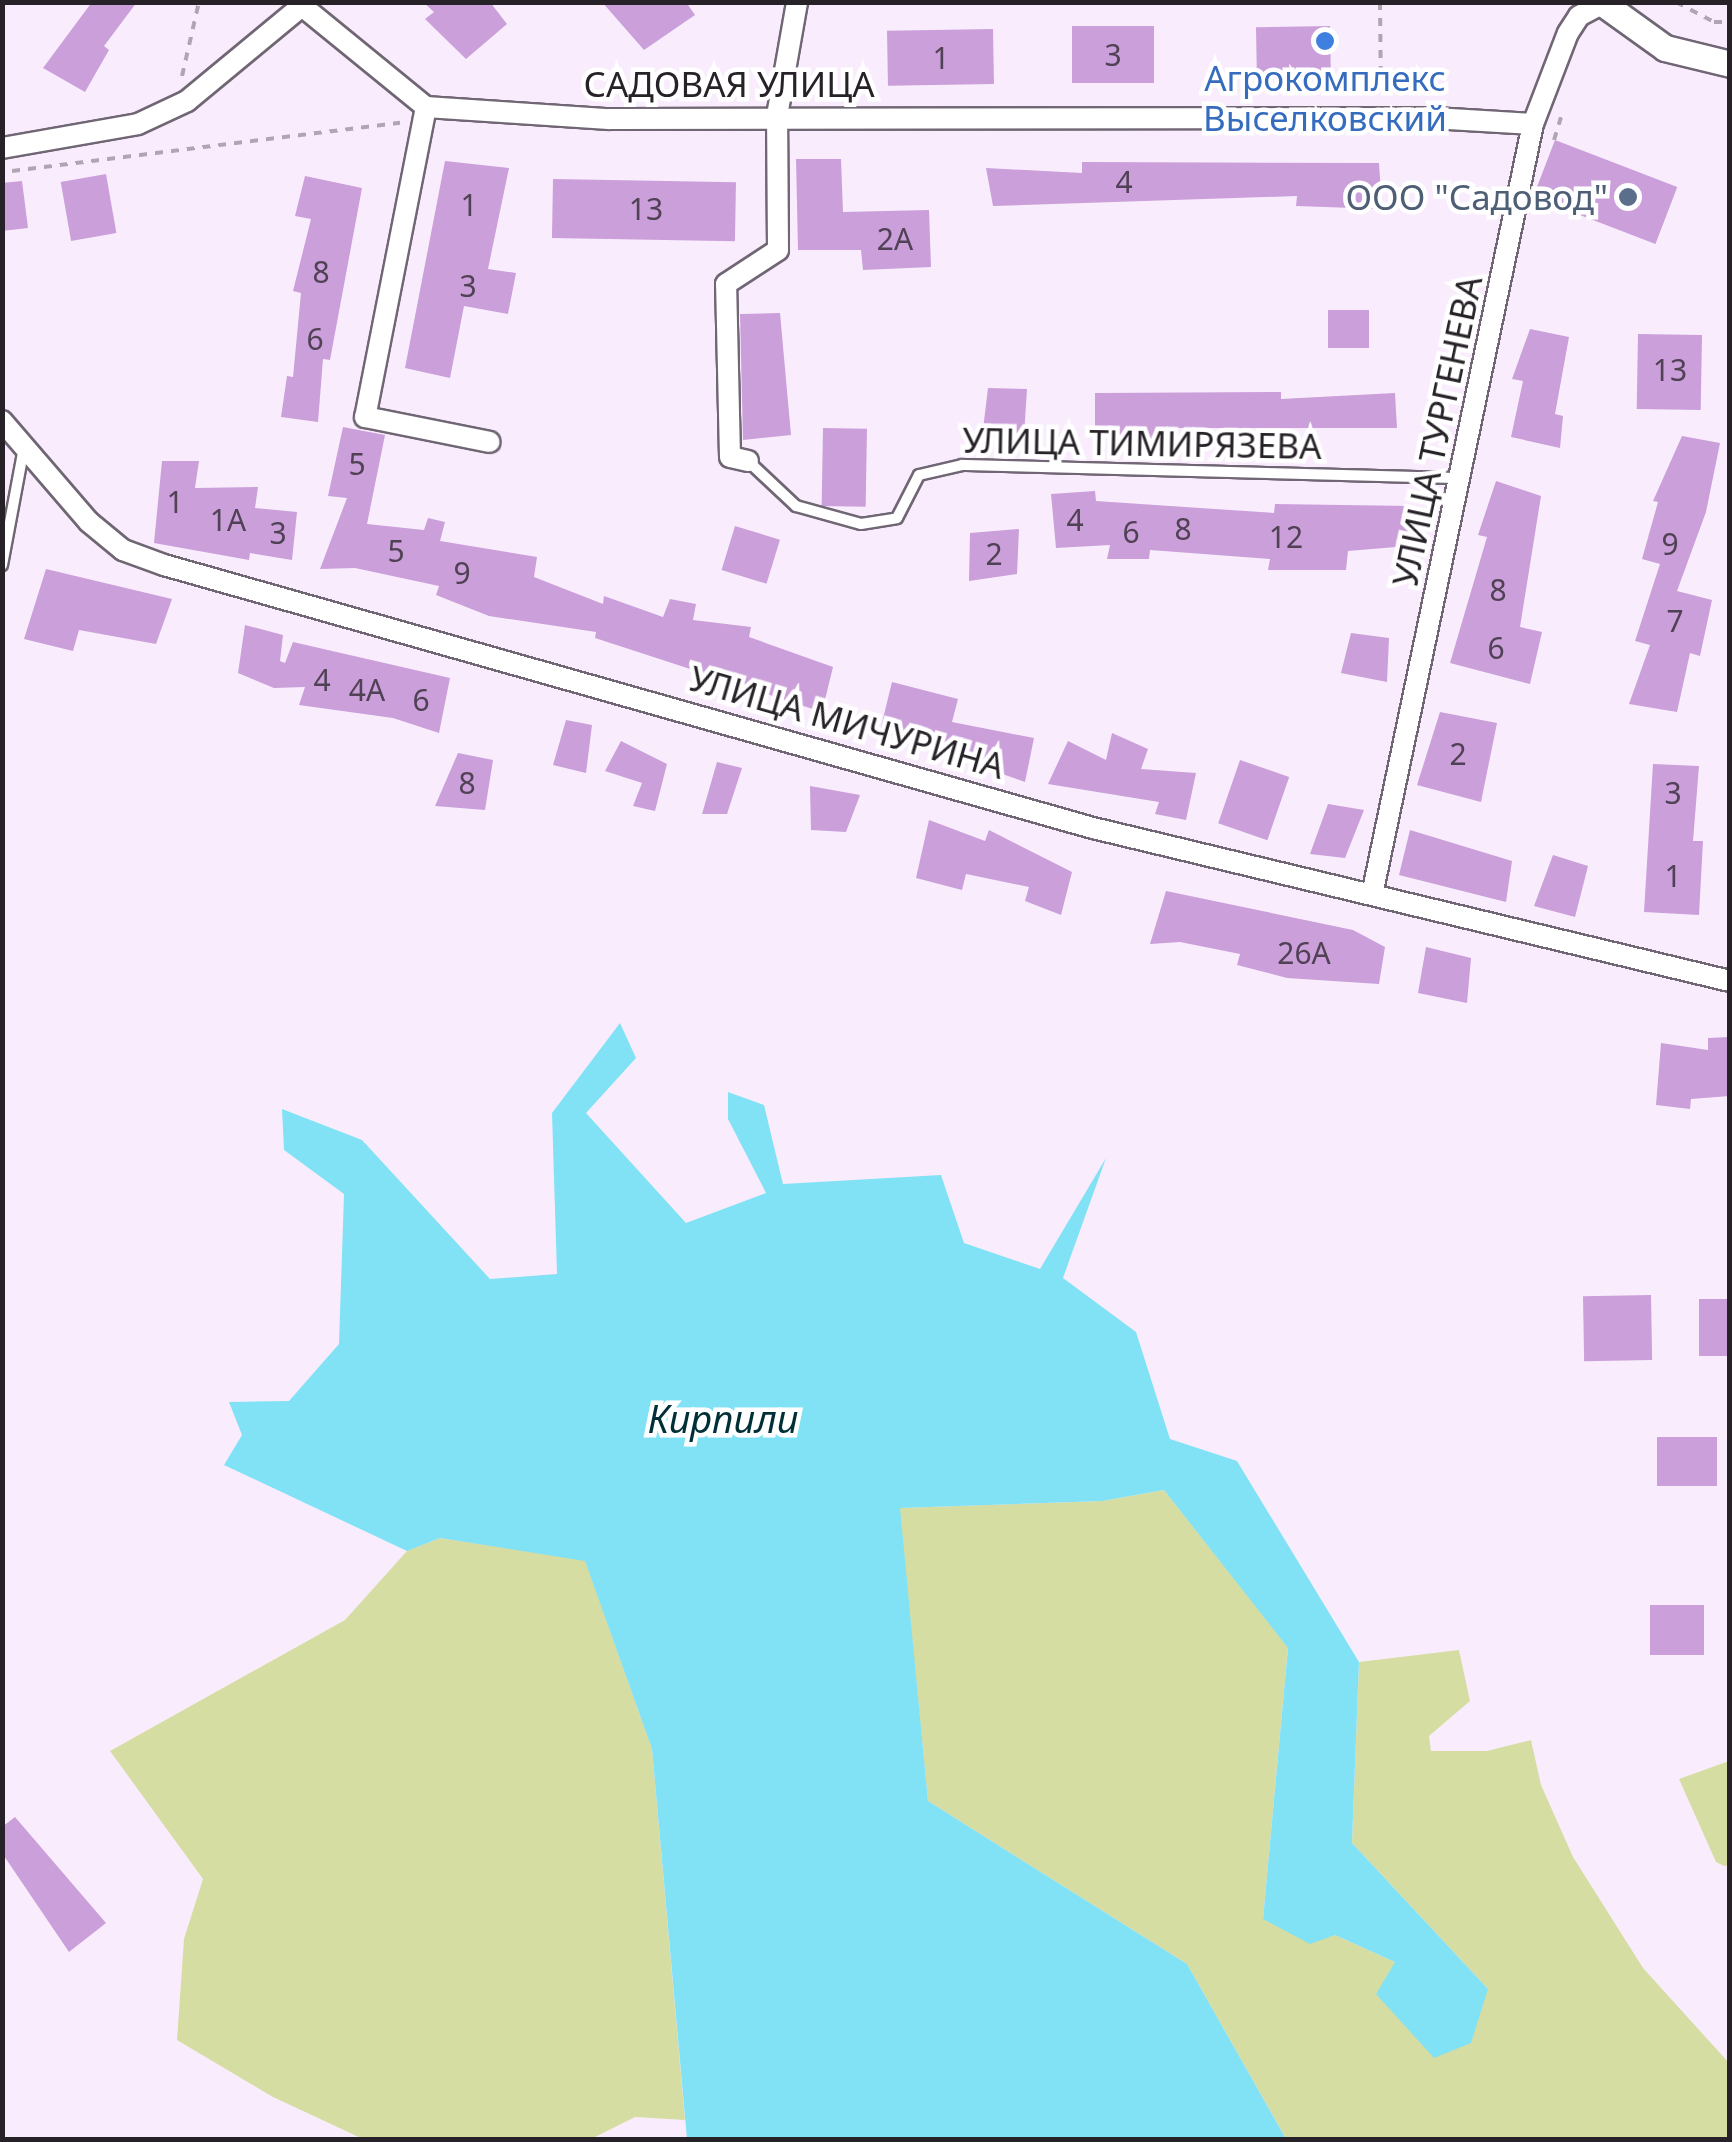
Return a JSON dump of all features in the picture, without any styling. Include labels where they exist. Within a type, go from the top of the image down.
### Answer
[{"type":"street","points":[[748,462],[730,457],[726,284],[778,250],[777,116],[797,2]]},
{"type":"street","points":[[1603,3],[1665,48],[1730,64]]},
{"type":"street","name":"УЛИЦА ТУРГЕНЕВА","points":[[1372,895],[1533,124],[1568,33],[1579,16],[1603,3]]},
{"type":"street","points":[[2,148],[138,124],[187,102],[302,4],[426,106],[366,417],[490,442]]},
{"type":"street","name":"САДОВАЯ УЛИЦА","points":[[426,106],[609,119],[1381,118],[1533,124]]},
{"type":"street","name":"УЛИЦА МИЧУРИНА","points":[[2,421],[89,522],[123,550],[164,564],[1093,828],[1730,980]]},
{"type":"lane","points":[[2,565],[24,446]]},
{"type":"lane","name":"УЛИЦА ТИМИРЯЗЕВА","points":[[748,462],[796,506],[861,524],[896,518],[919,475],[962,464],[1462,478]]},
{"type":"path","points":[[172,88],[183,76],[199,2]]},
{"type":"path","points":[[1380,2],[1381,118]]},
{"type":"path","points":[[1676,2],[1714,22],[1730,22]]},
{"type":"path","points":[[116,158],[138,124]]},
{"type":"green space","points":[[1164,1490],[1288,1647],[1263,1919],[1335,1935],[1395,1962],[1488,1989],[1352,1843],[1359,1662],[1459,1650],[1470,1701],[1429,1736],[1431,1751],[1487,1751],[1531,1740],[1541,1785],[1573,1857],[1643,1968],[1729,2063],[1729,2139],[1286,2139],[1187,1964],[928,1801],[899,1508],[1102,1501]]},
{"type":"green space","points":[[440,1538],[585,1560],[652,1749],[685,2120],[635,2117],[591,2139],[363,2139],[273,2097],[177,2040],[184,1939],[203,1879],[110,1751],[345,1620],[407,1551]]},
{"type":"green space","points":[[1729,1761],[1729,1865],[1724,1866],[1716,1862],[1679,1779]]},
{"type":"water","name":"Кирпили","points":[[620,1023],[636,1058],[586,1113],[686,1223],[766,1193],[728,1119],[728,1092],[764,1105],[783,1184],[941,1175],[964,1243],[1040,1269],[1106,1158],[1063,1278],[1136,1332],[1170,1439],[1237,1461],[1359,1662],[1352,1843],[1488,1989],[1471,2043],[1434,2058],[1376,1994],[1395,1962],[1335,1935],[1310,1944],[1263,1919],[1288,1648],[1164,1490],[1102,1501],[900,1508],[928,1801],[1187,1964],[1286,2139],[687,2139],[652,1749],[585,1561],[440,1538],[407,1551],[224,1465],[242,1435],[229,1402],[289,1401],[339,1344],[344,1194],[284,1150],[282,1109],[362,1140],[490,1279],[557,1274],[552,1113]]},
{"type":"building","points":[[92,2],[137,2],[104,46],[109,50],[85,92],[43,68]]},
{"type":"building","points":[[423,2],[490,2],[507,24],[466,59],[425,19],[434,12]]},
{"type":"building","points":[[602,2],[686,2],[695,15],[644,50]]},
{"type":"building","points":[[1072,26],[1154,26],[1154,83],[1072,83]]},
{"type":"building","points":[[1330,26],[1331,78],[1257,79],[1256,27]]},
{"type":"building","points":[[993,29],[994,84],[888,86],[887,31]]},
{"type":"building","points":[[1555,140],[1677,187],[1655,244],[1533,197]]},
{"type":"building","points":[[796,159],[841,159],[843,212],[929,210],[931,267],[863,270],[861,250],[798,250]]},
{"type":"building","points":[[445,161],[509,168],[488,269],[516,273],[508,314],[464,306],[450,378],[405,368]]},
{"type":"building","points":[[1082,162],[1379,163],[1382,209],[1296,206],[1297,196],[993,206],[986,168],[1082,173]]},
{"type":"building","points":[[106,174],[116,233],[71,241],[61,182]]},
{"type":"building","points":[[305,176],[362,188],[330,360],[323,359],[318,422],[281,417],[287,376],[293,377],[301,293],[293,291],[311,219],[295,216]]},
{"type":"building","points":[[553,179],[736,182],[735,241],[552,238]]},
{"type":"building","points":[[22,181],[28,228],[2,231],[2,183]]},
{"type":"building","points":[[1328,310],[1369,310],[1369,348],[1328,348]]},
{"type":"building","points":[[780,313],[791,435],[743,440],[740,314]]},
{"type":"building","points":[[1530,329],[1569,337],[1555,414],[1563,416],[1560,448],[1511,437],[1523,381],[1512,379]]},
{"type":"building","points":[[1638,334],[1702,335],[1701,410],[1637,409]]},
{"type":"building","points":[[988,388],[1027,389],[1024,435],[982,438]]},
{"type":"building","points":[[1281,392],[1281,399],[1395,393],[1397,428],[1175,428],[1175,442],[1095,436],[1095,393]]},
{"type":"building","points":[[343,427],[385,435],[367,524],[424,530],[428,518],[445,522],[440,541],[537,557],[534,577],[603,604],[604,596],[663,617],[670,599],[696,604],[693,620],[751,627],[749,637],[833,667],[822,712],[595,638],[596,632],[489,616],[436,595],[439,586],[355,568],[320,569],[347,498],[328,496]]},
{"type":"building","points":[[823,428],[867,429],[866,507],[822,506]]},
{"type":"building","points":[[1682,436],[1720,443],[1706,512],[1677,591],[1712,600],[1700,656],[1690,653],[1677,712],[1629,704],[1650,645],[1635,641],[1660,564],[1642,559],[1658,502],[1653,501]]},
{"type":"building","points":[[162,461],[199,461],[195,488],[258,487],[255,508],[297,512],[292,560],[250,553],[249,560],[154,543]]},
{"type":"building","points":[[1496,481],[1541,496],[1520,627],[1542,632],[1530,684],[1450,663],[1487,537],[1478,535]]},
{"type":"building","points":[[1095,491],[1096,501],[1274,513],[1275,504],[1411,506],[1408,546],[1348,551],[1346,570],[1268,570],[1270,559],[1150,550],[1149,559],[1107,559],[1110,545],[1056,548],[1051,494]]},
{"type":"building","points":[[735,526],[780,540],[766,584],[722,570]]},
{"type":"building","points":[[1019,529],[1017,574],[969,581],[970,533]]},
{"type":"building","points":[[46,569],[172,599],[156,644],[79,630],[73,651],[24,639]]},
{"type":"building","points":[[245,625],[283,635],[280,661],[285,663],[293,642],[450,678],[439,733],[393,718],[299,705],[305,687],[274,688],[238,673]]},
{"type":"building","points":[[1351,633],[1389,638],[1387,682],[1341,673]]},
{"type":"building","points":[[892,682],[958,699],[952,722],[1034,738],[1025,782],[880,731]]},
{"type":"building","points":[[1440,712],[1497,723],[1481,802],[1417,785]]},
{"type":"building","points":[[566,720],[592,725],[586,773],[553,765]]},
{"type":"building","points":[[1112,733],[1148,749],[1141,769],[1196,773],[1186,820],[1155,814],[1159,802],[1048,784],[1068,741],[1106,760]]},
{"type":"building","points":[[621,741],[667,764],[655,811],[633,806],[642,783],[605,771]]},
{"type":"building","points":[[458,753],[493,760],[485,810],[435,806]]},
{"type":"building","points":[[1240,760],[1289,777],[1267,840],[1218,823]]},
{"type":"building","points":[[717,762],[742,768],[727,814],[702,814]]},
{"type":"building","points":[[1653,764],[1699,766],[1693,841],[1703,841],[1699,915],[1644,912]]},
{"type":"building","points":[[810,786],[860,795],[846,832],[811,830]]},
{"type":"building","points":[[1328,804],[1364,810],[1345,858],[1310,854]]},
{"type":"building","points":[[929,820],[985,841],[989,830],[1072,872],[1061,915],[1025,901],[1029,887],[966,874],[962,890],[916,878]]},
{"type":"building","points":[[1410,830],[1512,861],[1506,902],[1399,875]]},
{"type":"building","points":[[1553,855],[1588,866],[1575,917],[1534,906]]},
{"type":"building","points":[[1166,891],[1353,930],[1385,947],[1379,984],[1287,978],[1237,965],[1240,954],[1180,942],[1150,944]]},
{"type":"building","points":[[1426,947],[1471,958],[1467,1003],[1418,993]]},
{"type":"building","points":[[1730,1037],[1730,1096],[1691,1099],[1690,1109],[1656,1105],[1661,1043],[1708,1050],[1708,1038]]},
{"type":"building","points":[[1651,1295],[1652,1360],[1584,1361],[1583,1296]]},
{"type":"building","points":[[1699,1299],[1730,1299],[1730,1356],[1699,1356]]},
{"type":"building","points":[[1657,1437],[1717,1437],[1717,1486],[1657,1486]]},
{"type":"building","points":[[1650,1605],[1704,1605],[1704,1655],[1650,1655]]},
{"type":"building","points":[[15,1817],[106,1923],[69,1952],[2,1853],[2,1827]]},
{"type":"place","name":"Агрокомплекс Выселковский","points":[[1325,41]]},
{"type":"place","name":"ООО \"Садовод\"","points":[[1628,197]]}]
